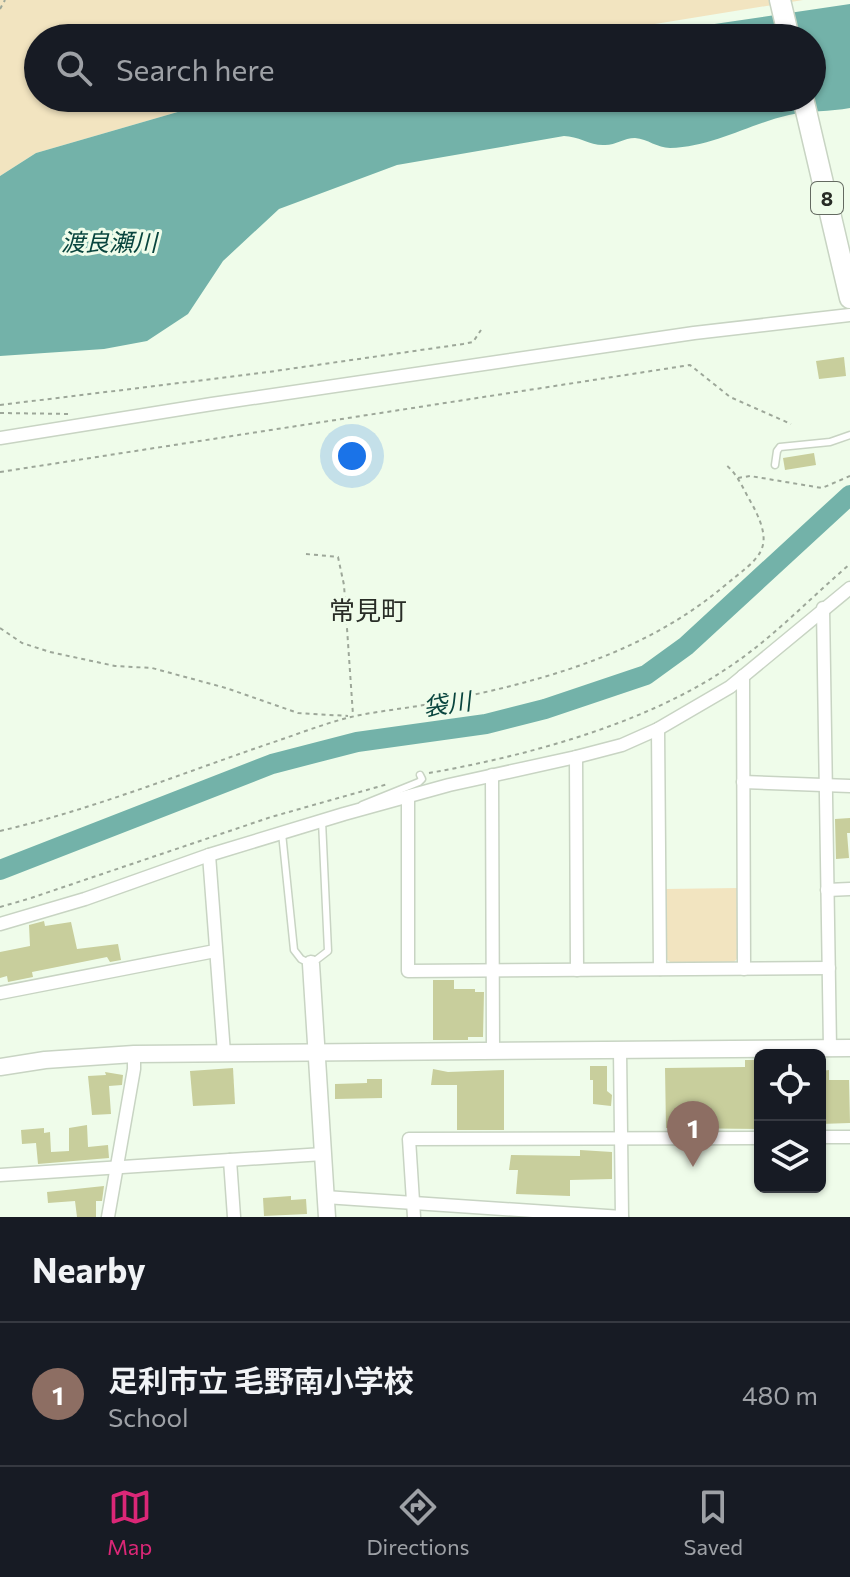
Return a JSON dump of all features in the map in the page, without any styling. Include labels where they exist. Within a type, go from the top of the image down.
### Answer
[{"type":"main road","points":[[780,0],[786,24]]},
{"type":"main road","name":"8","points":[[806,112],[850,298]]},
{"type":"street","points":[[0,438],[694,333],[850,315]]},
{"type":"street","points":[[0,924],[344,814],[622,745],[658,729],[730,687],[850,588]]},
{"type":"street","points":[[823,608],[830,1048]]},
{"type":"street","points":[[743,676],[744,969]]},
{"type":"street","points":[[658,729],[660,969]]},
{"type":"street","points":[[576,757],[577,970]]},
{"type":"street","points":[[492,775],[493,1051]]},
{"type":"street","points":[[743,782],[850,786]]},
{"type":"street","points":[[408,797],[408,971],[829,968]]},
{"type":"street","points":[[209,855],[224,1053]]},
{"type":"street","points":[[827,890],[850,889]]},
{"type":"street","points":[[0,993],[215,951]]},
{"type":"street","points":[[311,964],[327,1217]]},
{"type":"street","points":[[0,1067],[45,1060],[134,1054],[850,1048]]},
{"type":"street","points":[[325,1197],[622,1217],[620,1050]]},
{"type":"street","points":[[108,1217],[134,1054]]},
{"type":"street","points":[[826,1137],[850,1137]]},
{"type":"street","points":[[414,1217],[409,1139],[754,1138]]},
{"type":"street","points":[[0,1175],[323,1154]]},
{"type":"street","points":[[230,1160],[234,1217]]},
{"type":"lane","points":[[775,465],[780,447],[830,442],[850,435]]},
{"type":"lane","points":[[344,814],[368,801],[419,782],[422,779],[420,775]]},
{"type":"lane","points":[[282,833],[294,950],[301,959],[311,964],[328,951],[322,821]]},
{"type":"path","points":[[0,9],[5,0]]},
{"type":"path","points":[[0,405],[463,344],[473,342],[481,330]]},
{"type":"path","points":[[0,472],[690,365],[730,397],[791,424]]},
{"type":"path","points":[[0,413],[74,414]]},
{"type":"path","points":[[0,831],[60,815],[353,716],[543,679],[611,655],[694,610],[751,564],[763,548],[763,525],[725,464]]},
{"type":"path","points":[[737,479],[750,476],[822,488],[850,476]]},
{"type":"path","points":[[306,554],[338,557],[344,585],[353,716]]},
{"type":"path","points":[[420,775],[580,737],[623,721],[686,691],[743,657],[786,623],[850,564]]},
{"type":"path","points":[[0,628],[22,643],[50,652],[115,666],[152,668],[226,688],[298,713],[353,716]]},
{"type":"path","points":[[31,898],[271,817],[390,783]]},
{"type":"shaded area","points":[[0,0],[803,0],[655,24],[24,24],[24,112],[178,112],[36,153],[0,176]]},
{"type":"shaded area","points":[[738,888],[739,957],[732,964],[674,965],[665,958],[664,889]]},
{"type":"water","name":"渡良瀬川","points":[[850,4],[850,108],[826,111],[826,24],[714,24]]},
{"type":"water","name":"渡良瀬川","points":[[178,112],[804,112],[686,147],[665,148],[635,138],[600,145],[564,136],[397,165],[279,209],[223,261],[188,314],[147,341],[104,349],[0,356],[0,176],[36,153]]},
{"type":"building","points":[[844,357],[846,376],[819,379],[816,361]]},
{"type":"building","points":[[814,453],[816,465],[785,470],[783,458]]},
{"type":"building","points":[[850,818],[850,833],[847,833],[849,858],[836,859],[835,819]]},
{"type":"building","points":[[44,921],[45,926],[71,922],[77,949],[118,944],[121,960],[110,962],[107,957],[32,972],[33,977],[8,982],[7,976],[0,978],[0,952],[30,946],[29,925]]},
{"type":"building","points":[[433,980],[454,980],[454,989],[484,992],[483,1037],[433,1040]]},
{"type":"building","points":[[745,1060],[754,1060],[754,1129],[666,1128],[665,1068],[745,1067]]},
{"type":"building","points":[[590,1066],[607,1066],[607,1091],[612,1095],[611,1106],[593,1104]]},
{"type":"building","points":[[233,1068],[235,1104],[193,1106],[190,1071]]},
{"type":"building","points":[[433,1069],[448,1072],[504,1070],[504,1130],[457,1130],[457,1085],[431,1085]]},
{"type":"building","points":[[826,1070],[829,1070],[829,1080],[849,1080],[850,1123],[826,1124]]},
{"type":"building","points":[[105,1072],[123,1075],[122,1085],[109,1086],[111,1114],[92,1115],[88,1076],[106,1075]]},
{"type":"building","points":[[367,1079],[382,1079],[382,1098],[335,1099],[335,1084],[367,1083]]},
{"type":"building","points":[[87,1125],[88,1147],[108,1145],[109,1158],[38,1164],[36,1143],[22,1144],[21,1130],[44,1128],[44,1133],[50,1132],[51,1152],[69,1151],[69,1128]]},
{"type":"building","points":[[580,1150],[612,1152],[612,1179],[570,1180],[570,1196],[516,1194],[518,1170],[509,1170],[511,1155],[580,1156]]},
{"type":"building","points":[[104,1186],[102,1201],[96,1201],[96,1217],[77,1217],[75,1201],[48,1203],[47,1192]]},
{"type":"building","points":[[291,1196],[291,1200],[306,1199],[307,1214],[264,1216],[263,1198]]},
{"type":"waterway","name":"袋川","points":[[0,870],[272,764],[357,742],[486,724],[545,709],[646,675],[686,646],[850,495]]},
{"type":"place","name":"足利市立 毛野南小学校","points":[[693,1167]]},
{"type":"district","name":"常見町","points":[[368,609]]}]
